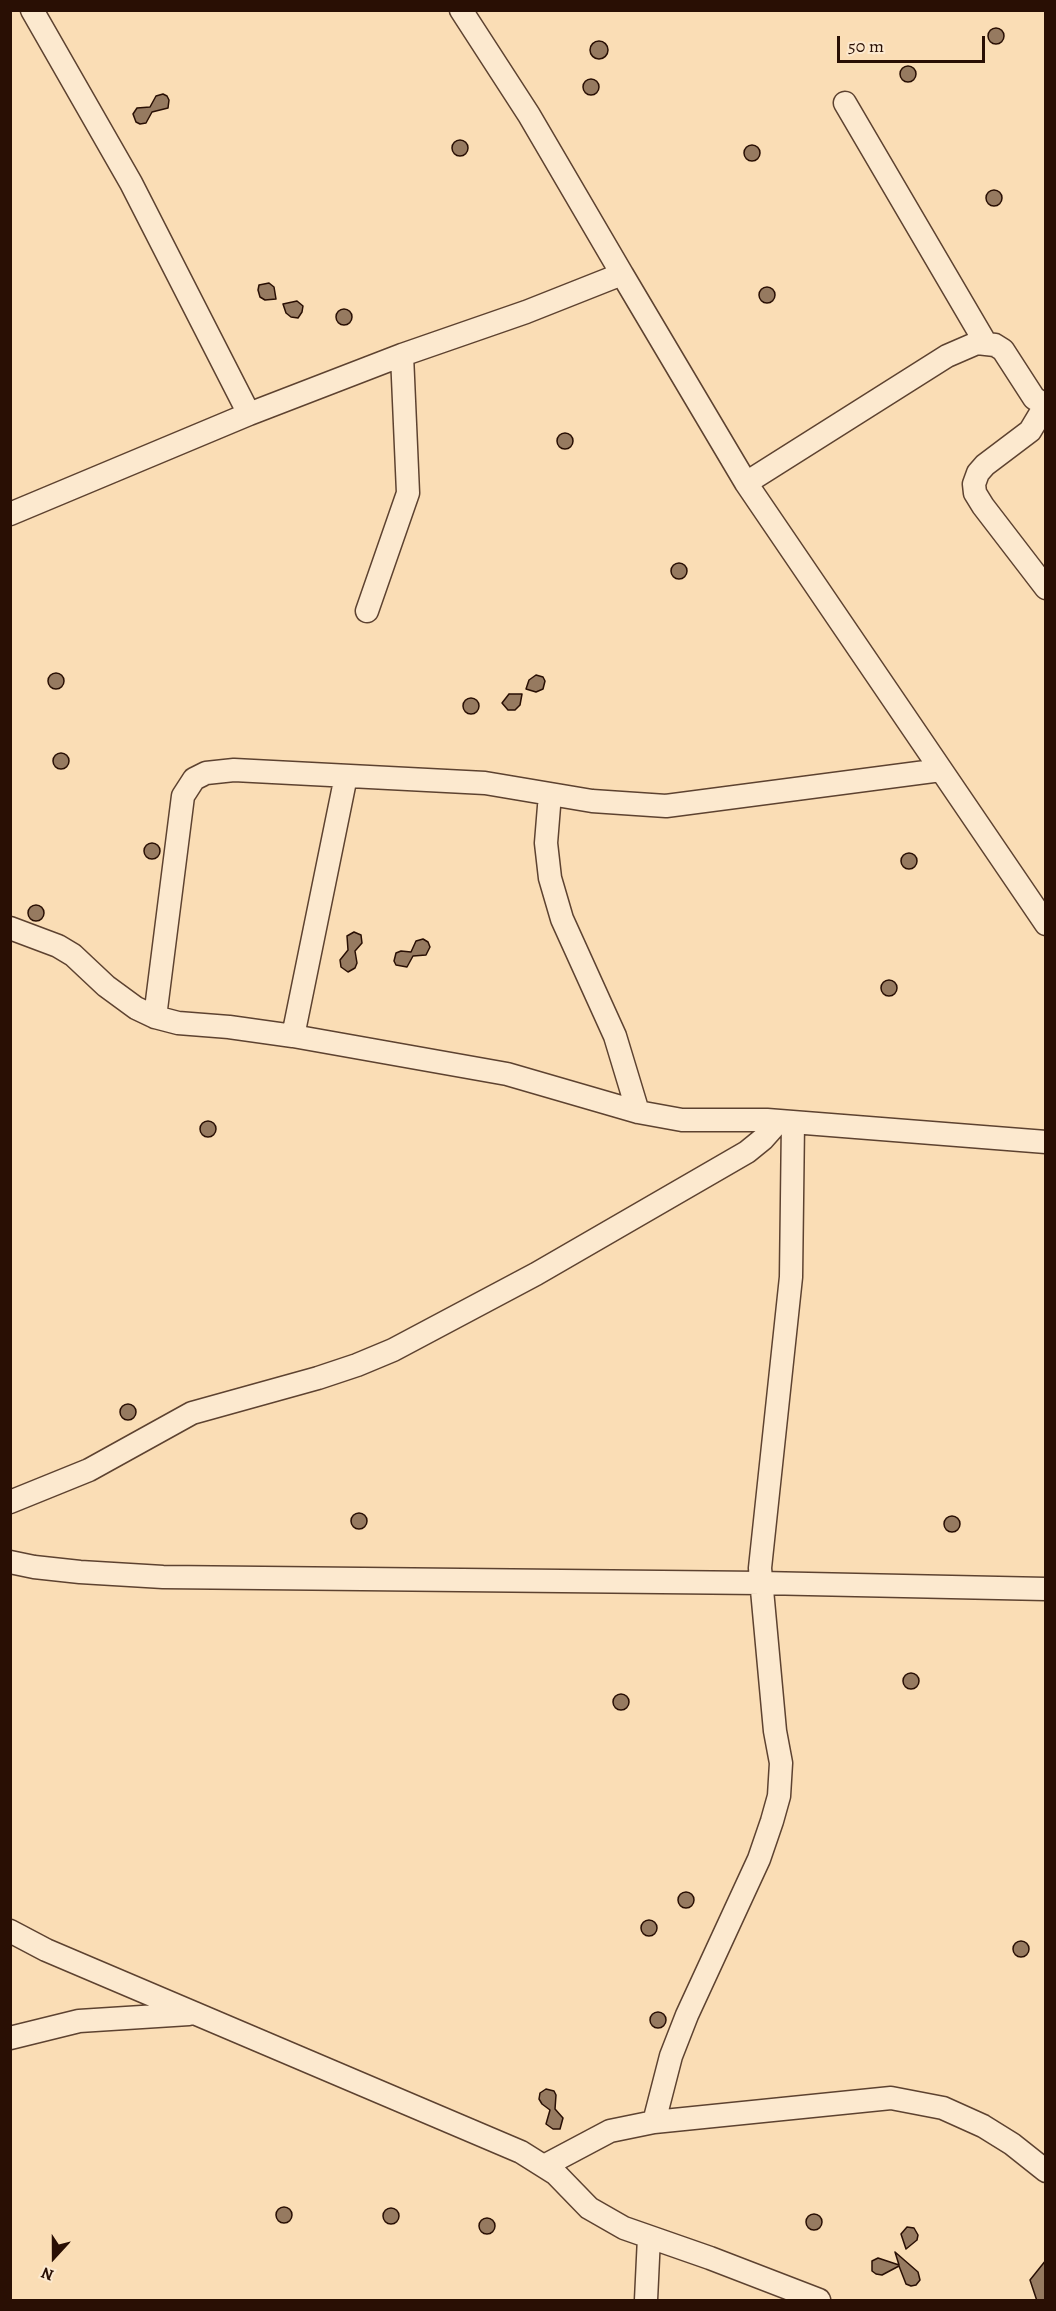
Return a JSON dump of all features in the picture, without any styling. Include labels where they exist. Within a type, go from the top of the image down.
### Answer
[{"type":"street","points":[[32,10],[132,183],[249,414]]},
{"type":"street","points":[[461,10],[529,115],[746,483],[1046,924]]},
{"type":"street","points":[[845,103],[985,342],[1003,350],[1034,398],[1045,406],[1030,431],[985,465],[978,473],[974,484],[975,493],[983,506],[1046,588]]},
{"type":"street","points":[[10,514],[249,414],[402,355],[526,312],[622,274]]},
{"type":"street","points":[[746,483],[947,356],[968,346],[985,342]]},
{"type":"street","points":[[367,611],[408,493],[402,355]]},
{"type":"street","points":[[155,1017],[183,796],[194,779],[206,773],[234,770],[485,783],[592,801],[666,806],[941,770]]},
{"type":"street","points":[[293,1036],[346,776]]},
{"type":"street","points":[[550,794],[546,843],[553,888],[562,919],[615,1036],[638,1112]]},
{"type":"street","points":[[10,928],[58,946],[73,955],[106,986],[135,1008],[155,1017],[178,1023],[293,1036],[507,1074],[638,1112],[682,1120],[786,1122],[1046,1142]]},
{"type":"street","points":[[10,1502],[89,1470],[192,1413],[318,1378],[393,1350],[536,1274],[747,1152],[786,1122]]},
{"type":"street","points":[[654,2122],[671,2056],[687,2015],[759,1859],[779,1796],[781,1763],[775,1731],[760,1583],[761,1542],[791,1277],[786,1122]]},
{"type":"street","points":[[10,1562],[69,1571],[163,1576],[1046,1589]]},
{"type":"street","points":[[10,1931],[46,1950],[521,2152],[556,2174],[589,2208],[603,2218],[819,2301]]},
{"type":"street","points":[[10,2038],[79,2021],[193,2013]]},
{"type":"street","points":[[544,2166],[610,2132],[654,2122],[891,2098],[943,2108],[983,2126],[1012,2144],[1046,2170]]},
{"type":"street","points":[[646,2301],[649,2237]]},
{"type":"building","points":[[993,28],[999,28],[1004,36],[1002,42],[993,44],[988,39],[988,33]]},
{"type":"building","points":[[599,41],[605,44],[608,50],[605,56],[599,59],[593,56],[590,50],[593,44]]},
{"type":"building","points":[[905,66],[911,66],[916,74],[914,80],[905,82],[900,77],[900,71]]},
{"type":"building","points":[[588,79],[594,79],[599,87],[597,93],[588,95],[583,90],[583,84]]},
{"type":"building","points":[[163,94],[169,100],[168,108],[152,112],[146,123],[136,122],[133,114],[137,108],[150,107],[156,96]]},
{"type":"building","points":[[457,140],[463,140],[468,148],[466,154],[457,156],[452,151],[452,145]]},
{"type":"building","points":[[749,145],[755,145],[760,153],[758,159],[749,161],[744,156],[744,150]]},
{"type":"building","points":[[991,190],[997,190],[1002,198],[1000,204],[991,206],[986,201],[986,195]]},
{"type":"building","points":[[269,283],[274,287],[276,299],[265,300],[260,297],[259,285]]},
{"type":"building","points":[[764,287],[770,287],[775,295],[773,301],[764,303],[759,298],[759,292]]},
{"type":"building","points":[[297,301],[303,306],[302,312],[298,318],[291,317],[286,313],[283,304]]},
{"type":"building","points":[[341,309],[347,309],[352,317],[350,323],[341,325],[336,320],[336,314]]},
{"type":"building","points":[[562,433],[568,433],[573,441],[571,447],[562,449],[557,444],[557,438]]},
{"type":"building","points":[[676,563],[682,563],[687,571],[685,577],[676,579],[671,574],[671,568]]},
{"type":"building","points":[[53,673],[59,673],[64,681],[62,687],[53,689],[48,684],[48,678]]},
{"type":"building","points":[[536,675],[543,677],[545,681],[543,689],[536,692],[526,689],[529,680]]},
{"type":"building","points":[[509,694],[522,694],[520,705],[515,710],[508,710],[502,703]]},
{"type":"building","points":[[468,698],[474,698],[479,706],[477,712],[468,714],[463,709],[463,703]]},
{"type":"building","points":[[58,753],[64,753],[69,761],[67,767],[58,769],[53,764],[53,758]]},
{"type":"building","points":[[149,843],[155,843],[160,851],[158,857],[149,859],[144,854],[144,848]]},
{"type":"building","points":[[906,853],[912,853],[917,861],[915,867],[906,869],[901,864],[901,858]]},
{"type":"building","points":[[33,905],[39,905],[44,913],[42,919],[33,921],[28,916],[28,910]]},
{"type":"building","points":[[354,932],[361,935],[362,943],[355,951],[357,963],[355,968],[348,972],[341,967],[340,960],[348,950],[347,936]]},
{"type":"building","points":[[423,939],[430,947],[426,955],[413,956],[407,967],[396,965],[394,961],[396,953],[411,952],[416,941]]},
{"type":"building","points":[[886,980],[892,980],[897,988],[895,994],[886,996],[881,991],[881,985]]},
{"type":"building","points":[[205,1121],[211,1121],[216,1129],[214,1135],[205,1137],[200,1132],[200,1126]]},
{"type":"building","points":[[125,1404],[131,1404],[136,1412],[134,1418],[125,1420],[120,1415],[120,1409]]},
{"type":"building","points":[[356,1513],[362,1513],[367,1521],[365,1527],[356,1529],[351,1524],[351,1518]]},
{"type":"building","points":[[949,1516],[955,1516],[960,1524],[958,1530],[949,1532],[944,1527],[944,1521]]},
{"type":"building","points":[[908,1673],[914,1673],[919,1681],[917,1687],[908,1689],[903,1684],[903,1678]]},
{"type":"building","points":[[618,1694],[624,1694],[629,1702],[627,1708],[618,1710],[613,1705],[613,1699]]},
{"type":"building","points":[[683,1892],[689,1892],[694,1900],[692,1906],[683,1908],[678,1903],[678,1897]]},
{"type":"building","points":[[646,1920],[652,1920],[657,1928],[655,1934],[646,1936],[641,1931],[641,1925]]},
{"type":"building","points":[[1018,1941],[1024,1941],[1029,1949],[1027,1955],[1018,1957],[1013,1952],[1013,1946]]},
{"type":"building","points":[[655,2012],[661,2012],[666,2020],[664,2026],[655,2028],[650,2023],[650,2017]]},
{"type":"building","points":[[546,2089],[554,2091],[556,2095],[555,2109],[563,2118],[560,2129],[553,2129],[546,2124],[550,2110],[539,2099],[540,2093]]},
{"type":"building","points":[[281,2207],[287,2207],[292,2215],[290,2221],[281,2223],[276,2218],[276,2212]]},
{"type":"building","points":[[388,2208],[394,2208],[399,2216],[397,2222],[388,2224],[383,2219],[383,2213]]},
{"type":"building","points":[[811,2214],[817,2214],[822,2222],[820,2228],[811,2230],[806,2225],[806,2219]]},
{"type":"building","points":[[484,2218],[490,2218],[495,2226],[493,2232],[484,2234],[479,2229],[479,2223]]},
{"type":"building","points":[[907,2227],[914,2228],[918,2235],[917,2240],[906,2249],[901,2234]]},
{"type":"building","points":[[895,2252],[918,2272],[920,2280],[916,2285],[906,2284],[899,2266],[882,2275],[872,2271],[872,2261],[878,2258],[899,2265]]},
{"type":"building","points":[[1046,2260],[1046,2301],[1037,2301],[1030,2280]]}]
